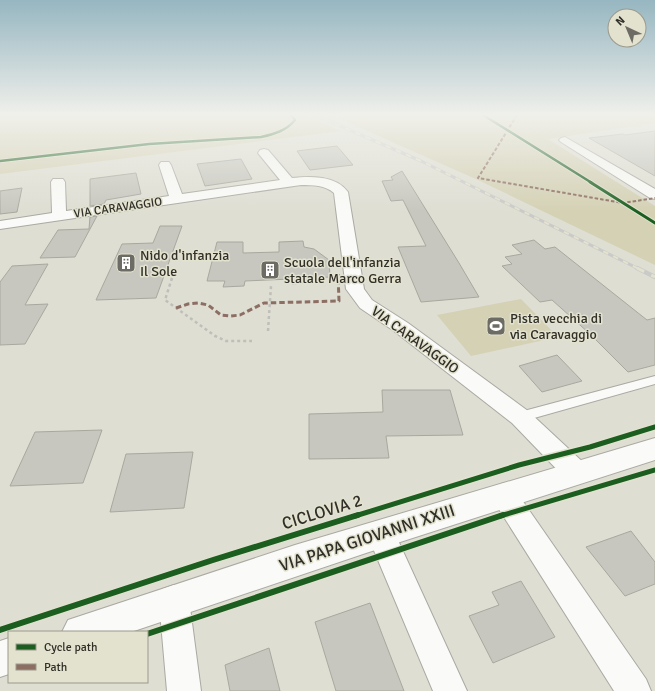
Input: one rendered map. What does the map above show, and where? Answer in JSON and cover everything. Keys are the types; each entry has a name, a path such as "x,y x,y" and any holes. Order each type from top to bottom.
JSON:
{"main road":[{"name":"VIA PAPA GIOVANNI XXIII","path":"83,631 174,600 381,534 655,449"}],"street":[{"path":"577,147 655,195"},
{"path":"264,153 288,182"},
{"name":"VIA CARAVAGGIO","path":"165,165 177,199"},
{"name":"VIA CARAVAGGIO","path":"0,225 288,182 317,181 332,185 338,188 341,192 355,289 366,304 401,327 520,417 577,473"},
{"name":"VIA CARAVAGGIO","path":"58,182 59,216"},
{"path":"504,495 634,691"},
{"path":"381,534 450,691"},
{"path":"174,600 184,691"}],"lane":[{"path":"520,417 655,380"}],"path":[{"path":"172,278 165,300 215,336 226,341 252,341"},
{"path":"268,331 271,286"}],"shaded area":[{"path":"0,147 212,147 0,174"},
{"path":"404,147 561,147 655,206 655,265 478,180"},
{"name":"Pista vecchia di via Caravaggio","path":"521,299 558,337 471,356 437,315"}],"building":[{"path":"338,147 353,165 310,170 297,151"},
{"path":"605,147 655,147 655,176"},
{"path":"241,159 252,179 205,186 197,164"},
{"path":"402,171 479,297 421,302 398,247 426,246 403,200 391,201 382,181 393,180 391,177"},
{"path":"136,173 141,194 106,200 104,204 90,206 90,179"},
{"path":"22,188 17,212 0,214 0,191"},
{"path":"97,216 75,257 40,258 58,230 89,229 90,217"},
{"name":"Nido d'infanzia Il Sole","path":"160,226 182,226 156,298 96,300 122,244 153,243"},
{"path":"534,240 545,249 555,247 647,320 655,318 655,365 628,372 590,334 552,300 540,302 502,266 512,264 505,257 522,254 512,245"},
{"name":"Scuola dell'infanzia statale Marco Gerra","path":"303,241 304,247 314,249 329,260 330,277 312,278 313,282 292,284 291,279 245,281 244,286 223,287 225,281 207,281 217,242 243,242 243,253 279,252 279,242"},
{"path":"48,264 25,305 48,304 25,344 0,345 0,282 12,266"},
{"path":"557,355 582,381 542,392 519,366"},
{"path":"382,390 450,390 463,435 386,436 389,458 309,459 309,414 383,412"},
{"path":"102,430 83,483 10,486 35,432"},
{"path":"193,452 184,508 110,512 126,454"},
{"path":"631,531 655,562 655,584 625,596 586,547"},
{"path":"521,581 555,637 493,663 469,616 499,605 492,592"},
{"path":"370,603 404,691 336,691 315,622"},
{"path":"269,648 280,691 230,691 225,665"}],"railway":[{"path":"389,147 421,161 639,269"},
{"path":"639,269 655,277"}],"marked path":[{"path":"498,147 478,178 623,203 655,198"},
{"path":"176,308 188,304 198,303 208,305 221,315 231,316 240,315 264,303 339,301 338,274"}],"cycle path":[{"path":"0,161 121,147"},
{"path":"534,147 655,223"},
{"name":"CICLOVIA 2","path":"0,630 213,560 519,465 590,447 655,427"},
{"path":"148,634 515,511 655,470"}],"place":[{"name":"Nido d'infanzia Il Sole","path":"126,263"},
{"name":"Scuola dell'infanzia statale Marco Gerra","path":"270,270"},
{"name":"Pista vecchia di via Caravaggio","path":"496,326"}]}
